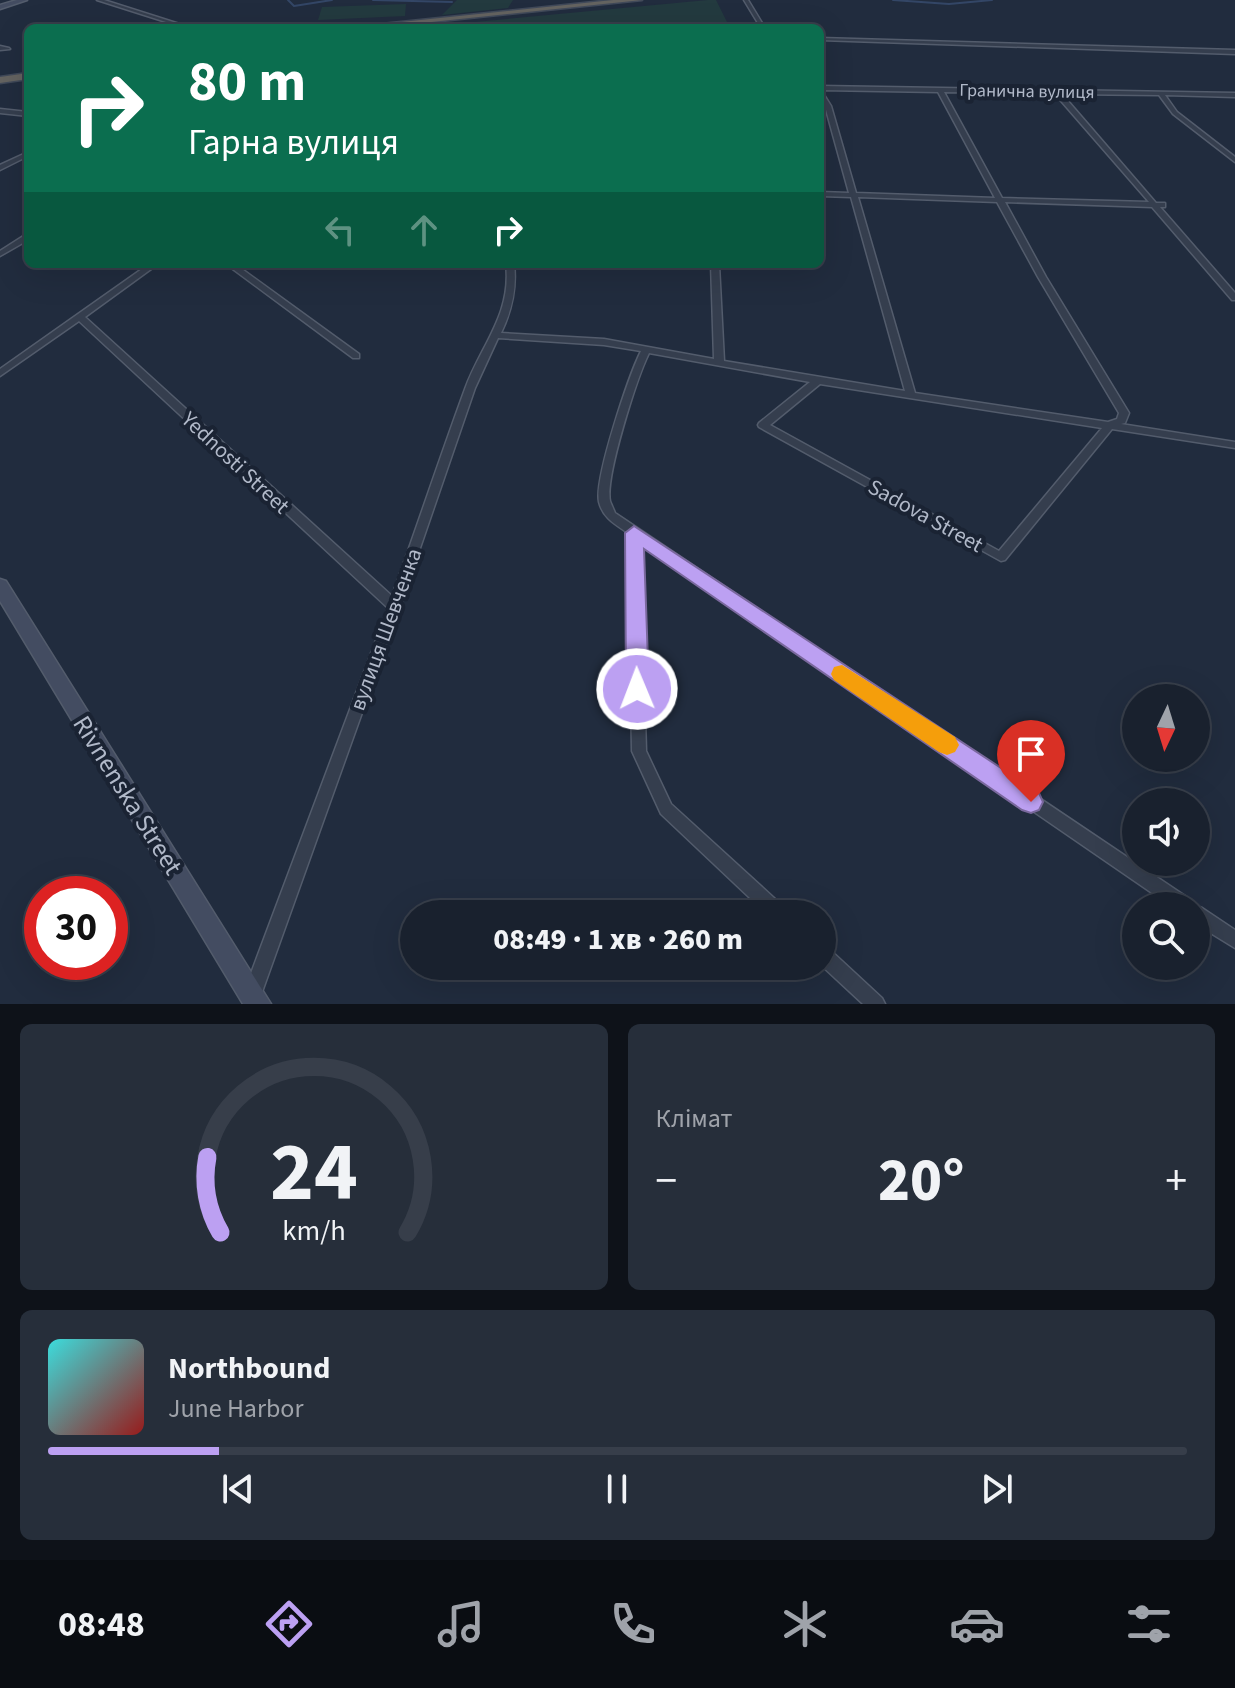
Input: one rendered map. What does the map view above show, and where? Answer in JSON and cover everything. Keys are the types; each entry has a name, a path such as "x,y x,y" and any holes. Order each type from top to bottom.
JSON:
{"highway":[{"path":"389,24 638,0"},
{"path":"0,80 24,77"}],"main road":[{"path":"0,7 24,0"},
{"name":"Rivnenska Street","path":"0,586 255,999"}],"street":[{"path":"99,0 177,24"},
{"path":"746,0 761,24"},
{"path":"824,39 1235,52"},
{"name":"Гранична вулиця","path":"824,90 1235,95"},
{"path":"940,90 1042,277 1116,396 1124,413 1121,421 1110,425"},
{"path":"1057,92 1158,205 1235,298"},
{"path":"1160,93 1175,113 1235,160"},
{"path":"824,98 910,393"},
{"path":"0,111 24,114"},
{"path":"0,168 24,156"},
{"path":"824,194 1158,205"},
{"path":"0,254 24,239"},
{"path":"0,373 149,268"},
{"path":"235,268 356,356"},
{"name":"вулиця Шевченка","path":"255,999 473,379 513,292 510,268"},
{"path":"715,268 719,362"},
{"name":"Yednosti Street","path":"81,318 393,605"},
{"path":"494,335 604,342 818,381 1235,445"},
{"path":"646,351 632,382 604,499 610,515 1164,892"},
{"name":"Sadova Street","path":"818,381 763,425 1001,557 1110,425"},
{"path":"634,533 639,751 666,809 764,900"},
{"path":"1210,923 1235,940"},
{"path":"836,967 876,1004"}],"green space":[{"path":"457,0 513,0 508,8 442,15"},
{"path":"716,0 728,24 453,24"},
{"path":"406,4 405,16 318,20 322,7"}],"waterway":[{"path":"288,0 294,6 332,0"},
{"path":"373,0 452,2"},
{"path":"893,0 949,4 992,0"}],"slow traffic":[{"path":"842,674 947,745"}],"route":[{"path":"637,689 634,533 1031,802"}]}
